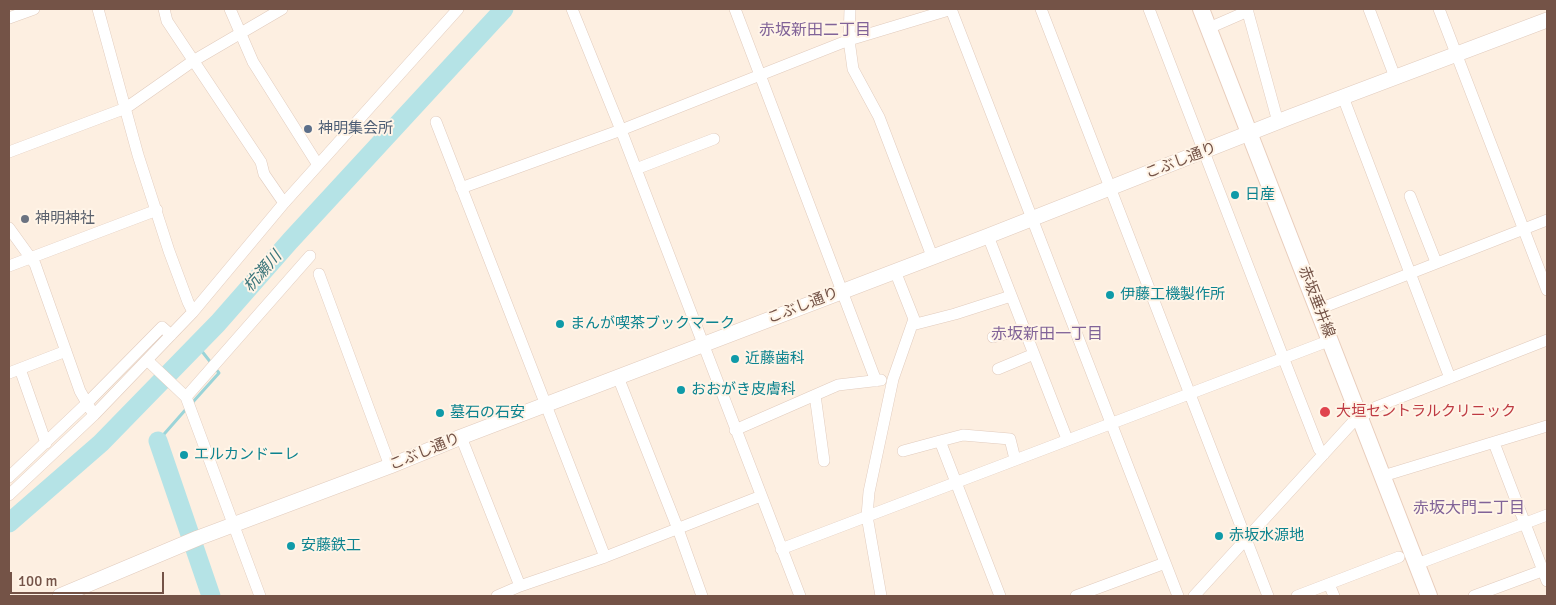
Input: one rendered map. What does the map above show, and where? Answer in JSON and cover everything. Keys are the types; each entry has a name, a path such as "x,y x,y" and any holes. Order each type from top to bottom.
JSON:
{"main road":[{"name":"赤坂垂井線","path":"1201,9 1429,596"}],"street":[{"path":"9,18 34,9"},
{"path":"98,9 138,155 193,312"},
{"path":"164,9 167,21 261,162 264,174 284,203"},
{"path":"230,9 253,62 318,165"},
{"path":"9,152 126,108 194,61 282,9"},
{"path":"9,495 150,361 284,203 458,9"},
{"path":"572,9 621,130 800,596"},
{"path":"735,9 876,381"},
{"path":"850,9 849,40 853,69 879,117 932,256"},
{"path":"461,188 621,130 849,40 952,9 1178,596"},
{"path":"1042,9 1268,596"},
{"path":"1149,9 1283,357 1320,449 1324,454"},
{"path":"1369,9 1395,78"},
{"path":"1439,9 1547,290"},
{"path":"1209,28 1248,10 1278,122"},
{"name":"こぶし通り","path":"66,595 191,541 1547,20"},
{"path":"1343,97 1450,378"},
{"path":"436,122 605,557"},
{"path":"636,169 714,139"},
{"path":"1410,196 1436,262"},
{"path":"9,266 157,210"},
{"path":"1318,309 1547,220"},
{"path":"9,228 36,264 80,391 94,415"},
{"path":"988,236 1067,439"},
{"path":"186,400 213,365 310,256"},
{"path":"881,596 867,516 869,492 893,379 914,320 895,271"},
{"path":"319,274 390,466"},
{"path":"912,325 955,314 1011,296"},
{"path":"9,477 87,403 162,327 171,335"},
{"path":"993,337 1024,329"},
{"path":"781,549 1331,340"},
{"path":"1194,596 1352,423 1360,417 1376,407 1547,340"},
{"path":"9,373 66,352"},
{"path":"998,370 1034,354"},
{"path":"150,361 186,400 260,596"},
{"path":"20,369 46,443"},
{"path":"618,377 678,529 702,596"},
{"path":"735,430 838,385 893,379"},
{"path":"815,395 824,461"},
{"path":"1383,476 1547,426"},
{"path":"903,451 963,435 1010,439 1015,459"},
{"path":"461,437 520,586"},
{"path":"940,441 1000,596"},
{"path":"1474,596 1546,573 1494,442"},
{"path":"497,596 520,586 605,557 761,496"},
{"path":"1417,564 1547,515"},
{"path":"1298,596 1398,557"},
{"path":"1076,596 1165,563"},
{"path":"1329,584 1334,596"}],"waterway":[{"name":"杭瀬川","path":"9,523 101,443 218,323 290,241 504,9"},
{"path":"192,403 219,373 197,345"},
{"path":"158,441 187,408"},
{"path":"158,441 211,596"}],"place":[{"name":"神明集会所","path":"308,129"},
{"name":"日産","path":"1235,195"},
{"name":"神明神社","path":"25,219"},
{"name":"伊藤工機製作所","path":"1110,295"},
{"name":"まんが喫茶ブックマーク","path":"560,324"},
{"name":"近藤歯科","path":"735,359"},
{"name":"おおがき皮膚科","path":"681,390"},
{"name":"大垣セントラルクリニック","path":"1325,412"},
{"name":"墓石の石安","path":"440,413"},
{"name":"エルカンドーレ","path":"184,455"},
{"name":"赤坂水源地","path":"1219,536"},
{"name":"安藤鉄工","path":"291,546"}],"district":[{"name":"赤坂新田二丁目","path":"815,31"},
{"name":"赤坂新田一丁目","path":"1047,335"},
{"name":"赤坂大門二丁目","path":"1469,509"}]}
